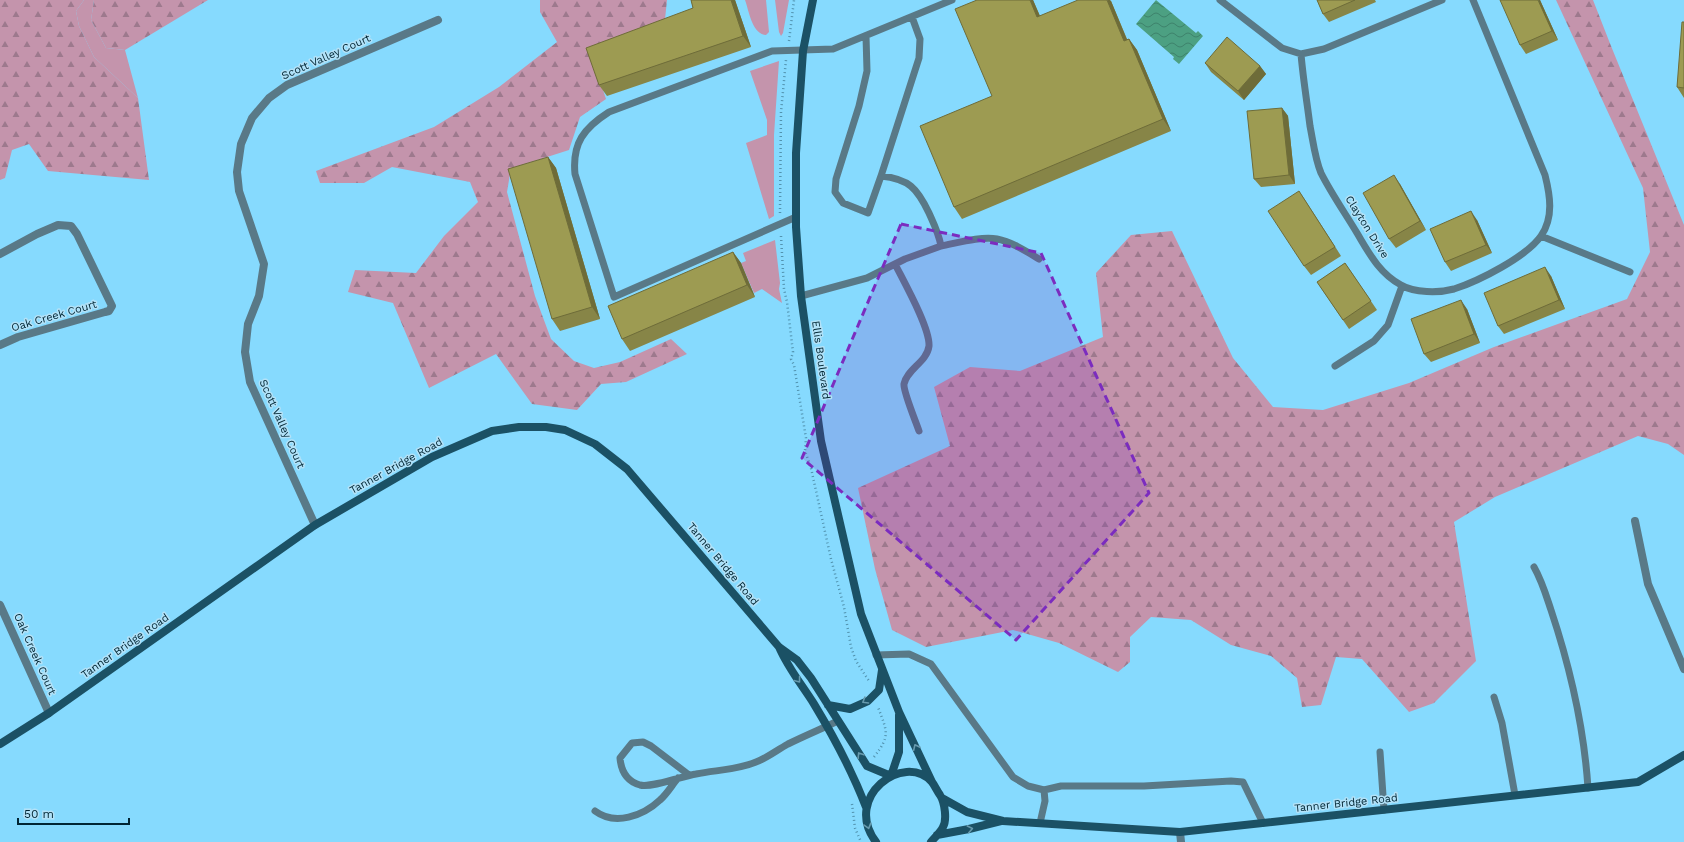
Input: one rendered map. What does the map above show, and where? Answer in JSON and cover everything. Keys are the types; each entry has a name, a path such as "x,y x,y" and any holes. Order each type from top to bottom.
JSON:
{"street":[{"name":"Ellis Boulevard","path":"813,0 802,51 796,153 796,217 801,296 821,440 861,614 876,655 900,712 932,782 942,798"},
{"name":"Scott Valley Court","path":"315,525 250,382 245,352 248,324 259,296 264,264 239,191 237,172 241,144 252,118 269,98 287,85 438,20"},
{"name":"Oak Creek Court","path":"0,254 37,234 58,225 71,226 77,234 112,306 109,311 18,337 0,344"},
{"name":"Tanner Bridge Road","path":"0,744 49,713 315,525 432,457 492,431 519,427 565,430 595,444 627,469 779,647 796,660 811,678 867,766 891,776"},
{"path":"1635,520 1648,584 1684,669"},
{"name":"Oak Creek Court","path":"0,605 49,713"},
{"name":"Tanner Bridge Road","path":"779,647 786,664 802,686 827,726 854,777 866,807 866,819 869,832 876,842"},
{"path":"828,705 850,709 868,701 879,690 882,670"},
{"name":"Ellis Boulevard","path":"891,776 898,752 900,712"},
{"name":"Tanner Bridge Road","path":"942,798 967,812 1003,821 1180,832 1638,782 1684,755"},
{"path":"866,807 882,782 891,776 906,772 920,774 932,782"},
{"path":"932,842 944,826 945,813 942,798"},
{"name":"Tanner Bridge Road","path":"937,835 1003,821"},
{"path":"1180,832 1181,842"}],"lane":[{"path":"796,217 614,297 575,174 574,160 577,146 583,134 594,121 609,112 772,51 833,49 952,0"},
{"path":"1220,0 1282,48 1301,54 1324,49 1442,0"},
{"name":"Clayton Drive","path":"1301,54 1303,78 1313,142 1321,172 1373,260 1387,276 1402,286 1417,290 1440,291 1454,289 1489,274 1516,259 1541,236 1548,219 1550,198 1545,175 1473,0"},
{"path":"866,36 867,71 859,106 836,179 835,192 843,203 868,213 919,58 920,40 912,17"},
{"path":"881,176 895,177 910,184 921,196 939,233 941,246"},
{"path":"1541,236 1630,272"},
{"path":"801,296 867,278 895,264 941,246 973,240 996,239 1014,244 1039,259"},
{"path":"895,264 924,324 928,346 925,355 907,376 904,386 919,431"},
{"path":"1335,366 1374,340 1388,325 1402,286"},
{"path":"1534,567 1541,579 1559,634 1571,682 1586,756 1588,788"},
{"path":"876,655 908,654 931,664 1013,777 1028,786 1044,790 1061,786 1144,786 1231,781 1243,782 1263,823"},
{"path":"1494,697 1502,723 1515,796"},
{"path":"689,775 652,746 643,742 632,743 620,758 621,768 625,775 631,781 640,785 689,775 727,770 757,762 787,745 838,721"},
{"path":"1380,752 1384,810"},
{"path":"595,811 602,816 612,819 621,819 637,815 660,800 678,778"},
{"path":"1040,823 1045,801 1044,790"}],"path":[{"path":"851,799 854,828 861,842"}],"highlighted area":[{"path":"901,224 1041,253 1149,493 1016,640 802,458"}],"green space":[{"path":"0,0 84,0 76,11 79,26 94,57 138,98 149,180 48,171 29,144 12,150 5,178 0,180"},
{"path":"84,0 94,0 91,20 106,48 125,50 138,98 94,57 79,26 76,11"},
{"path":"94,0 208,0 125,50 106,48 91,20"},
{"path":"540,0 667,0 664,29 592,57 606,99 580,117 569,150 519,166 510,174 507,192 535,296 551,339 574,361 594,368 620,362 671,339 687,354 626,382 601,384 577,410 532,404 496,354 429,388 393,303 348,292 355,270 416,273 444,236 478,202 470,182 392,167 364,183 320,183 316,171 434,127 499,87 557,42 540,12"},
{"path":"745,0 766,0 769,32 766,35 757,31 754,26"},
{"path":"775,0 789,0 783,33 781,36 779,32"},
{"path":"1556,0 1593,0 1684,225 1684,455 1668,444 1638,436 1495,497 1454,522 1476,661 1434,703 1409,712 1362,659 1336,657 1321,705 1302,707 1297,678 1271,656 1231,645 1191,620 1151,617 1130,637 1130,662 1118,672 1059,643 1013,630 926,647 892,630 875,569 858,488 950,446 934,387 970,367 1020,371 1103,337 1096,273 1131,235 1172,231 1233,358 1273,407 1323,410 1409,383 1494,347 1627,299 1650,252 1643,188"},
{"path":"779,61 774,135 774,216 769,219 746,143 767,135 767,120 750,71"},
{"path":"775,240 780,283 779,289 782,303 762,289 754,293 741,263 746,261 743,253"}],"water":[{"path":"1156,0 1196,33 1198,31 1203,36 1179,64 1173,59 1174,57 1136,24"}],"building":[{"path":"691,0 731,0 743,36 599,85 586,48 693,8"},
{"path":"977,0 1030,0 1037,17 1078,0 1107,0 1124,41 1129,39 1163,119 954,207 920,126 992,96 955,9"},
{"path":"1317,0 1355,0 1323,14"},
{"path":"1500,0 1538,0 1552,31 1520,45"},
{"path":"1682,22 1684,22 1684,88 1677,87"},
{"path":"1227,37 1260,66 1238,91 1205,63"},
{"path":"1282,108 1289,175 1254,179 1247,111"},
{"path":"548,157 592,307 552,319 508,169"},
{"path":"1394,175 1420,221 1389,239 1363,193"},
{"path":"1299,191 1335,247 1304,266 1268,211"},
{"path":"1471,211 1486,245 1445,262 1430,229"},
{"path":"733,252 747,285 622,339 608,306"},
{"path":"1345,263 1371,301 1343,320 1317,282"},
{"path":"1545,267 1559,300 1498,326 1484,293"},
{"path":"1461,300 1474,334 1424,354 1411,319"}]}
